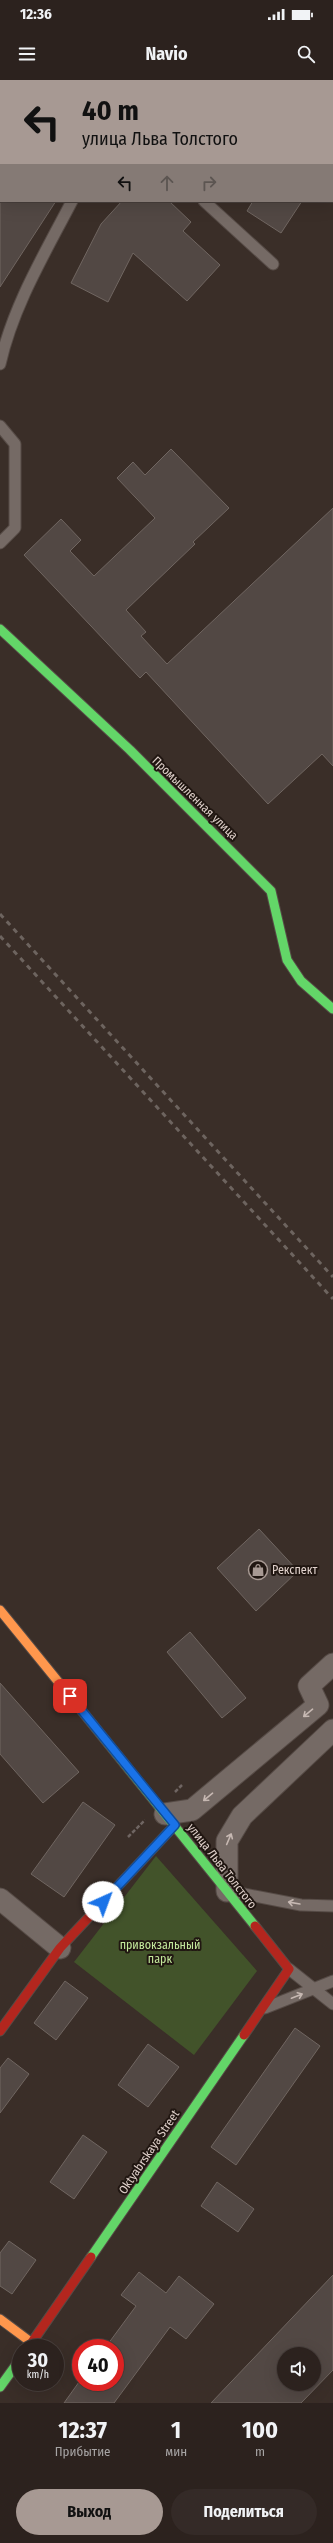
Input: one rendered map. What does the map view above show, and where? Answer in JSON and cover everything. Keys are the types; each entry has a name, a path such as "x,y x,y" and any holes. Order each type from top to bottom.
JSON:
{"main road":[{"name":"Промышленная улица","path":"0,629 130,750 271,891 287,960 302,981 333,1009"},
{"name":"улица Льва Толстого","path":"0,1610 289,1969"},
{"path":"0,2031 60,1948 170,1820"},
{"name":"Oktyabrskaya Street","path":"35,2339 289,1969"},
{"path":"0,2319 22,2339"},
{"path":"0,2387 12,2370"}],"street":[{"path":"170,1820 192,1810 318,1705 309,1686 333,1664"},
{"path":"227,1891 227,1841 242,1816 333,1730"},
{"path":"0,1899 60,1948"}],"lane":[{"path":"0,364 6,337 40,261 71,202"},
{"path":"205,202 273,264"},
{"path":"0,426 15,444 15,528 0,543"},
{"path":"227,1891 302,1905 333,1906"},
{"path":"289,1969 333,2004"},
{"path":"261,2009 333,1981"}],"green space":[{"name":"привокзальный парк","path":"156,1856 257,1971 194,2055 74,1962"}],"building":[{"path":"0,202 55,202 0,287"},
{"path":"121,202 170,202 191,222 183,231 220,265 187,301 133,253 108,302 71,283 101,224"},
{"path":"252,202 301,202 281,233 247,211"},
{"path":"171,449 229,508 193,542 195,544 126,610 146,632 141,636 167,664 333,508 333,766 322,754 268,804 146,672 140,678 24,555 61,519 81,540 70,551 94,576 155,518 117,478 133,462 145,475"},
{"name":"Рекспект","path":"259,1529 298,1571 256,1611 217,1568"},
{"path":"190,1632 246,1698 222,1718 167,1652"},
{"path":"0,1683 79,1772 43,1803 0,1754"},
{"path":"83,1802 115,1825 64,1897 31,1874"},
{"path":"65,1981 88,1998 56,2040 34,2023"},
{"path":"295,2028 320,2046 236,2165 211,2147"},
{"path":"148,2044 179,2067 148,2107 118,2085"},
{"path":"8,2058 29,2074 0,2113 0,2068"},
{"path":"83,2135 107,2152 74,2199 50,2182"},
{"path":"217,2182 254,2209 238,2232 201,2206"},
{"path":"9,2241 36,2260 12,2294 0,2286 0,2253"},
{"path":"139,2272 166,2293 179,2276 214,2304 186,2339 170,2327 124,2389 124,2339 112,2339 136,2306 121,2295"},
{"path":"333,2275 333,2370 321,2382 321,2347 277,2347 277,2391 313,2391 301,2403 211,2403"},
{"path":"73,2391 123,2391 114,2403 64,2403"}],"railway":[{"path":"0,914 333,1277"},
{"path":"0,936 333,1299"}],"traffic: fast":[{"path":"0,629 130,750 271,891 287,960 301,981 333,1009"},
{"path":"82,1711 255,1926"},
{"path":"132,1871 175,1825"},
{"path":"91,2257 244,2035"},
{"path":"0,2387 12,2370"}],"traffic: slow":[{"path":"0,1610 82,1711"},
{"path":"0,2319 27,2339"}],"traffic: jam":[{"path":"0,2031 60,1948 132,1871"},
{"path":"244,2035 289,1969 255,1926"},
{"path":"34,2339 91,2257"}],"place":[{"name":"Рекспект","path":"258,1570"}],"route":[{"path":"70,1696 175,1825 103,1902"}]}
